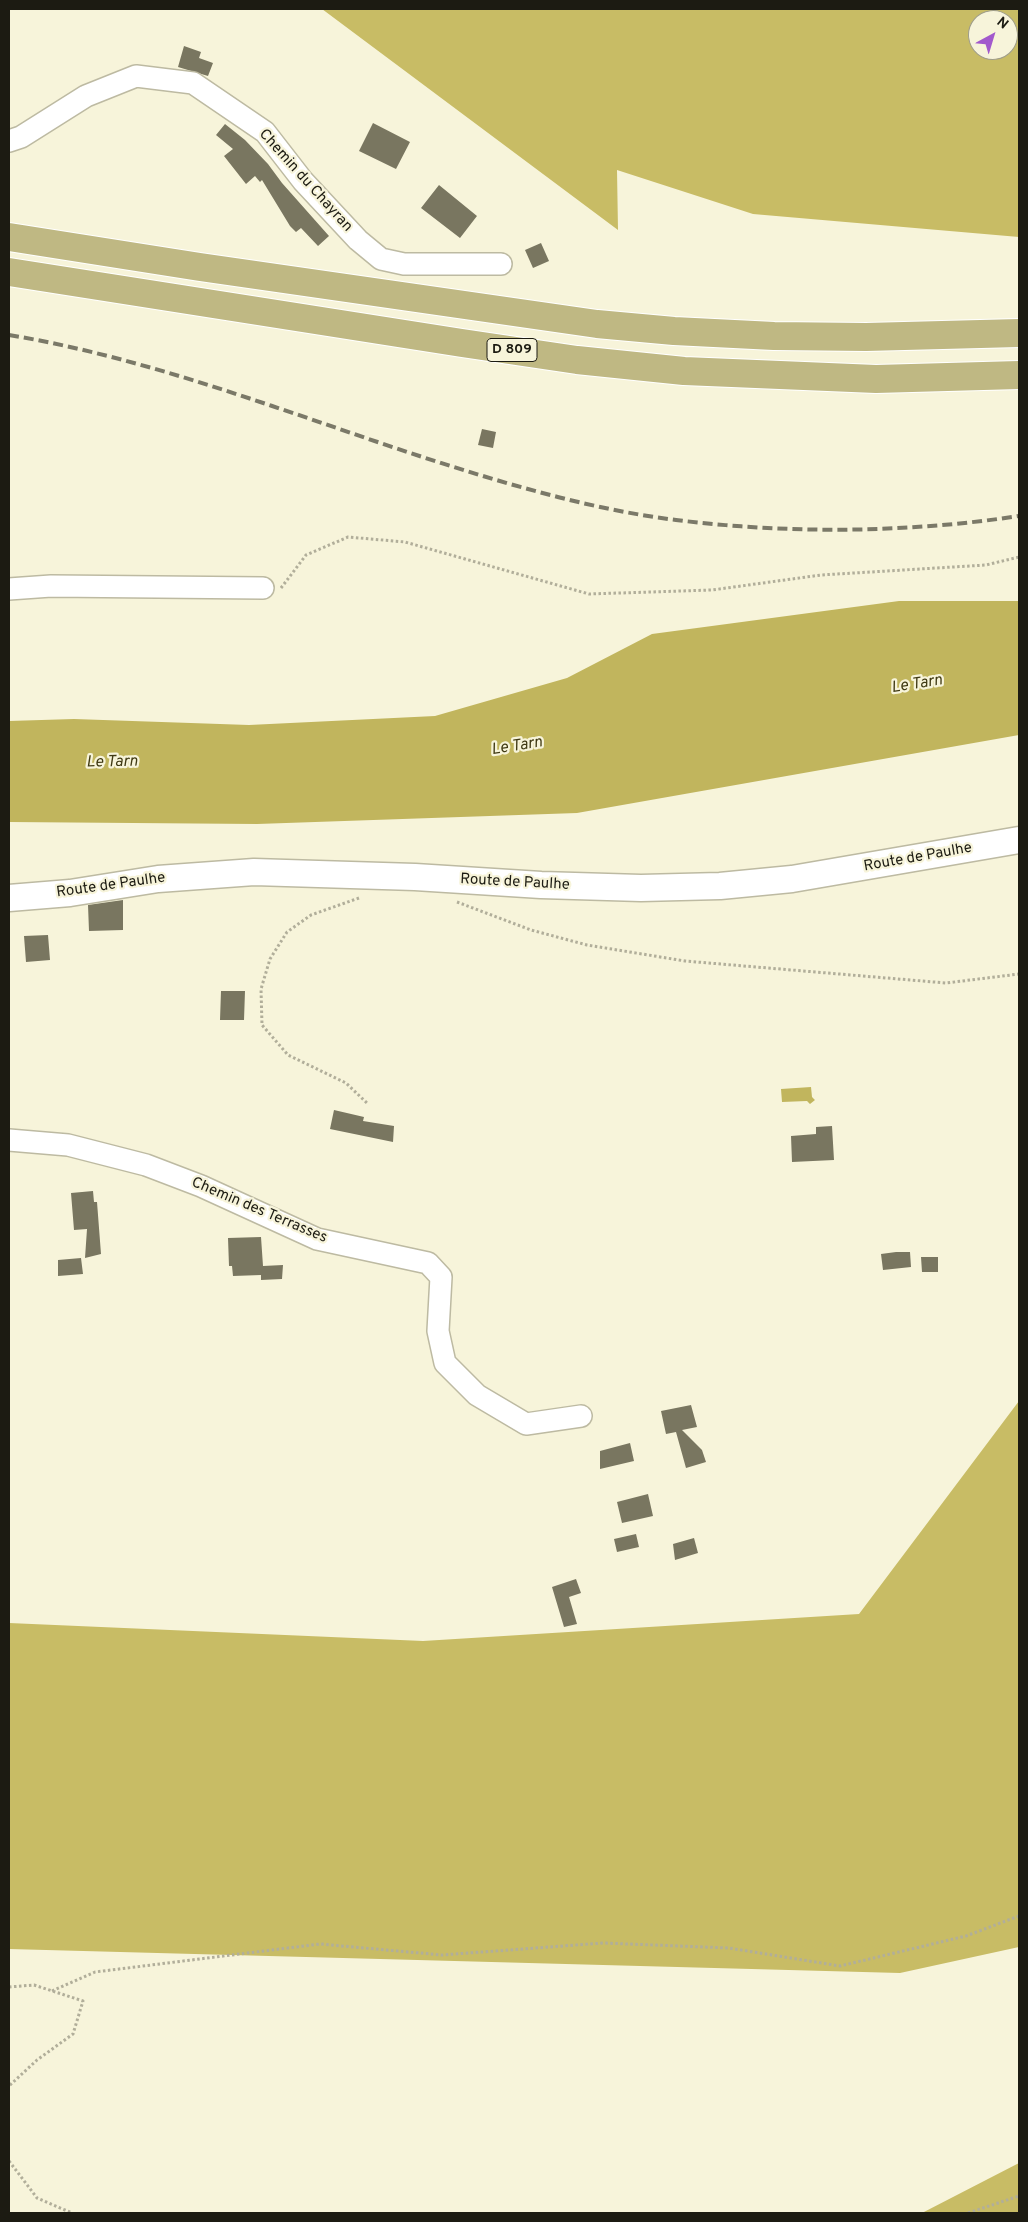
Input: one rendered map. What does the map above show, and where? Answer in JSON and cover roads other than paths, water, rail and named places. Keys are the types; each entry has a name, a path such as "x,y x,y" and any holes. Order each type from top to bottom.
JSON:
{"main road":[{"path":"9,236 200,267 597,324 774,336 857,337 1019,333"},
{"name":"D 809","path":"9,272 577,360 684,371 876,379 1019,376"}],"street":[{"name":"Chemin du Chayran","path":"9,141 21,137 86,96 136,76 193,83 265,132 303,181 358,240 381,259 404,264 501,264"},
{"path":"9,589 51,586 263,588"},
{"name":"Route de Paulhe","path":"9,898 70,893 158,879 254,872 414,877 561,886 640,888 720,886 792,879 1019,840"},
{"name":"Chemin des Terrasses","path":"9,1140 68,1145 146,1165 201,1186 317,1239 428,1263 441,1277 438,1331 445,1363 477,1395 526,1424 581,1416"}],"water":[{"name":"Le Tarn","path":"899,601 1019,601 1019,735 577,813 257,824 9,822 9,721 74,719 249,725 435,716 567,678 652,634"},
{"path":"811,1087 812,1097 815,1100 810,1104 807,1101 782,1102 781,1089"}],"railway":[{"path":"9,335 70,347 130,362 248,398 424,458 483,476 603,508 652,517 762,528 848,530 934,526 1019,516"}]}
